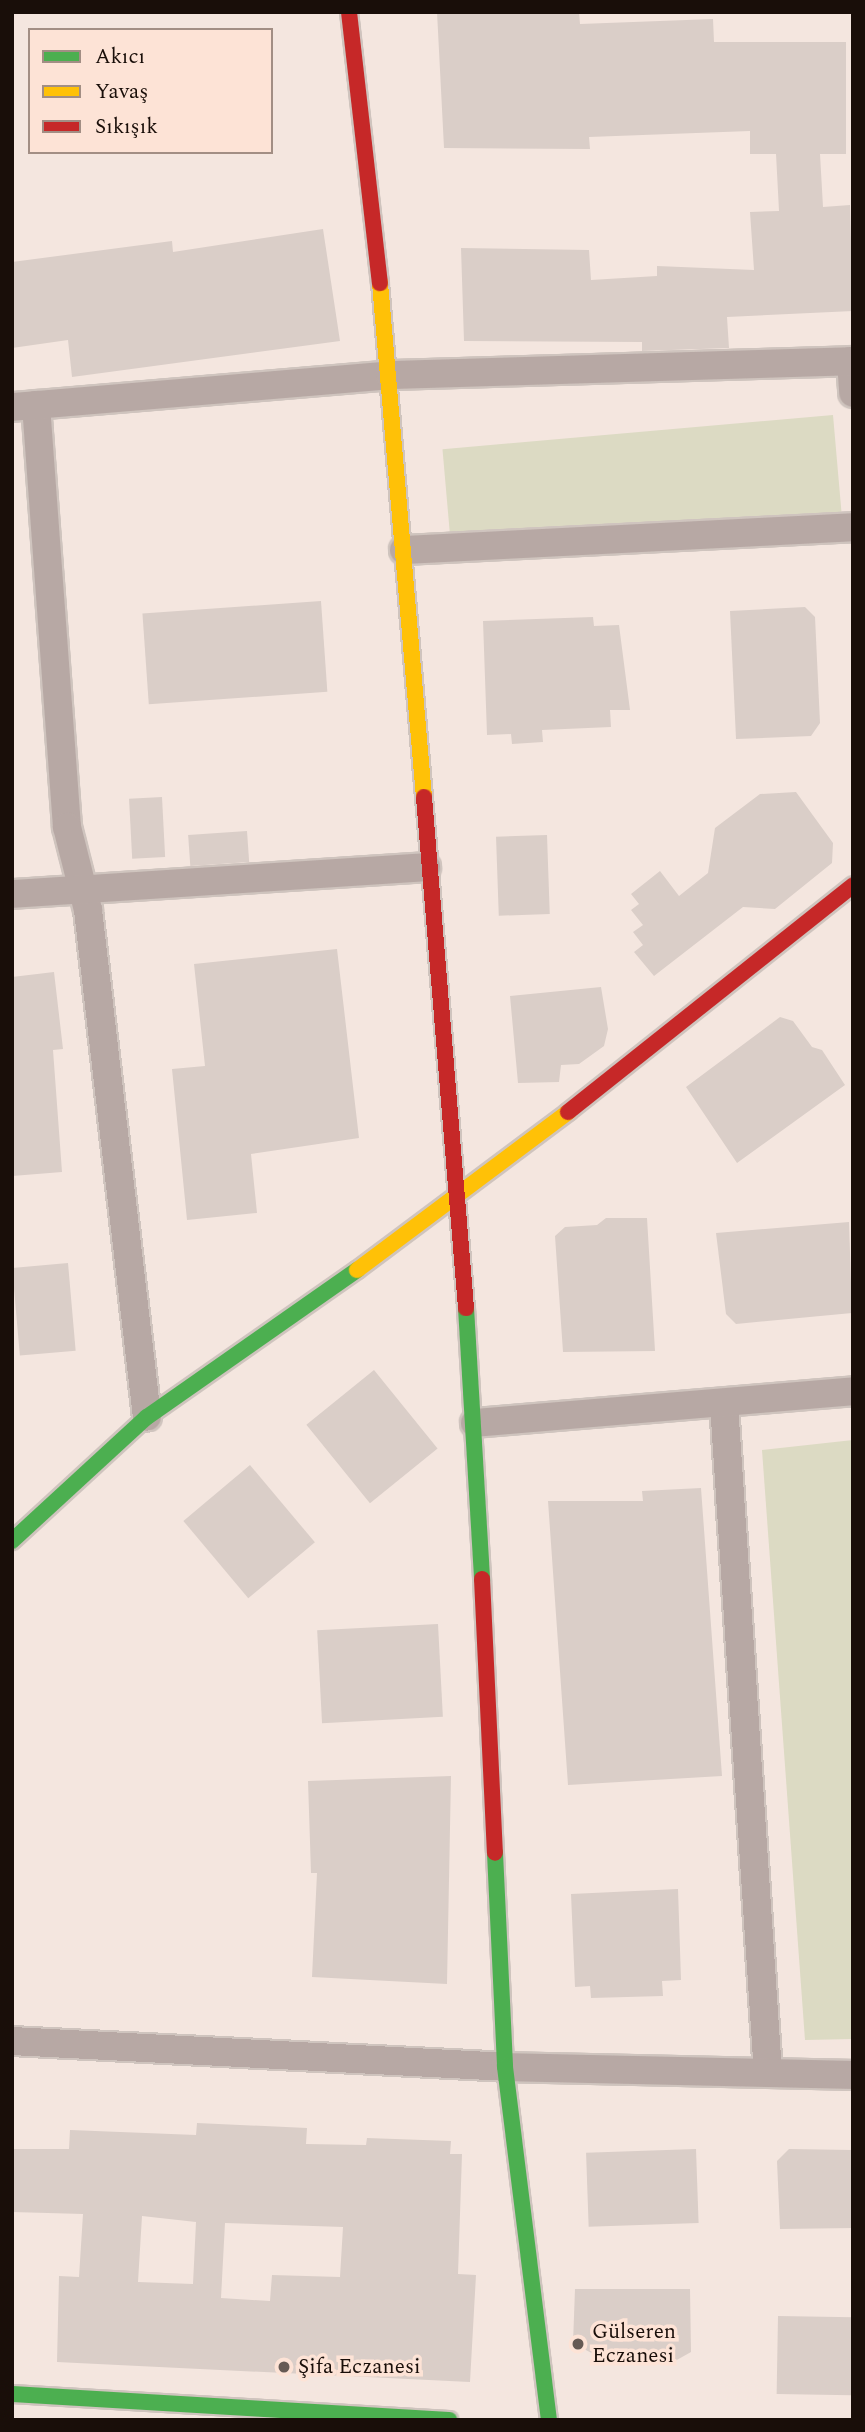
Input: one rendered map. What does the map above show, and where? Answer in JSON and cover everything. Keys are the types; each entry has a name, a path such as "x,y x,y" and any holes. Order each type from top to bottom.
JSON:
{"street":[{"path":"349,12 390,375 426,867 475,1423 505,2067 549,2420"},
{"path":"147,1417 83,889 67,827 24,406 390,375 852,361 853,393"},
{"path":"404,550 853,527"},
{"path":"12,894 426,867"},
{"path":"12,1541 147,1417 454,1202 853,885"},
{"path":"475,1423 853,1391"},
{"path":"723,1404 768,2073"},
{"path":"12,2041 505,2067 853,2075"},
{"path":"12,2394 449,2420"}],"shaded area":[{"path":"833,415 841,512 451,546 442,449"},
{"path":"853,1440 853,2039 805,2040 762,1450"}],"building":[{"path":"437,12 579,12 580,24 713,19 714,42 846,42 846,154 820,154 823,207 850,205 853,311 727,317 729,348 642,351 642,342 464,341 461,248 589,250 591,280 657,276 657,266 754,270 750,212 779,211 776,154 750,154 750,131 589,137 590,149 444,148"},
{"path":"323,229 340,341 72,377 68,340 12,348 12,262 172,241 173,252"},
{"path":"321,601 327,692 149,704 142,613"},
{"path":"805,607 815,617 820,723 811,736 736,739 730,611"},
{"path":"593,617 594,626 619,625 630,710 610,710 611,727 542,730 543,742 512,744 511,734 487,735 483,621"},
{"path":"796,792 833,843 832,863 775,909 743,907 654,976 634,952 643,945 633,932 643,925 631,910 639,904 631,894 660,871 679,896 708,873 715,828 760,794"},
{"path":"162,797 165,857 132,859 129,799"},
{"path":"247,831 249,862 190,866 188,835"},
{"path":"547,835 550,914 499,916 496,837"},
{"path":"337,949 359,1138 251,1154 257,1213 187,1220 172,1069 205,1066 194,964"},
{"path":"54,972 63,1049 53,1050 62,1172 12,1176 12,977"},
{"path":"601,987 608,1029 604,1046 579,1064 561,1065 559,1082 518,1083 510,996"},
{"path":"780,1017 793,1021 812,1047 822,1050 845,1085 737,1163 686,1087"},
{"path":"606,1218 647,1218 655,1351 563,1352 555,1236 565,1227 597,1225"},
{"path":"849,1222 852,1313 736,1324 726,1314 716,1233"},
{"path":"68,1263 76,1351 20,1356 12,1268"},
{"path":"374,1370 438,1448 370,1503 306,1425"},
{"path":"250,1465 315,1542 248,1598 183,1521"},
{"path":"701,1488 722,1776 568,1785 548,1501 643,1501 642,1491"},
{"path":"438,1624 443,1717 322,1723 317,1630"},
{"path":"451,1776 447,1984 312,1977 317,1873 311,1873 308,1781"},
{"path":"678,1889 681,1980 662,1981 663,1996 591,1998 590,1986 575,1987 571,1894"},
{"path":"197,2123 307,2128 306,2144 366,2145 367,2138 451,2141 450,2154 462,2154 458,2274 476,2275 470,2382 57,2362 59,2276 79,2277 83,2214 12,2212 12,2149 69,2149 70,2130 196,2135","holes":["142,2216 196,2222 193,2284 138,2282","225,2223 343,2227 340,2277 272,2275 270,2301 221,2298"]},
{"path":"696,2149 699,2223 589,2227 586,2153"},
{"path":"789,2149 853,2150 853,2228 780,2229 777,2161"},
{"path":"575,2289 690,2289 691,2352 675,2361 597,2356 573,2343"},
{"path":"778,2316 853,2317 852,2395 777,2394"}],"traffic: fast":[{"path":"12,1541 147,1417 357,1270"},
{"path":"466,1308 482,1579"},
{"path":"495,1853 505,2067 549,2420"},
{"path":"12,2394 449,2420"}],"traffic: slow":[{"path":"380,283 424,797"},
{"path":"357,1270 568,1112"}],"traffic: jam":[{"path":"349,12 380,283"},
{"path":"424,797 466,1308"},
{"path":"568,1112 853,885"},
{"path":"482,1579 495,1853"}],"place":[{"name":"Gülseren Eczanesi","path":"578,2344"},
{"name":"Şifa Eczanesi","path":"284,2367"}]}
